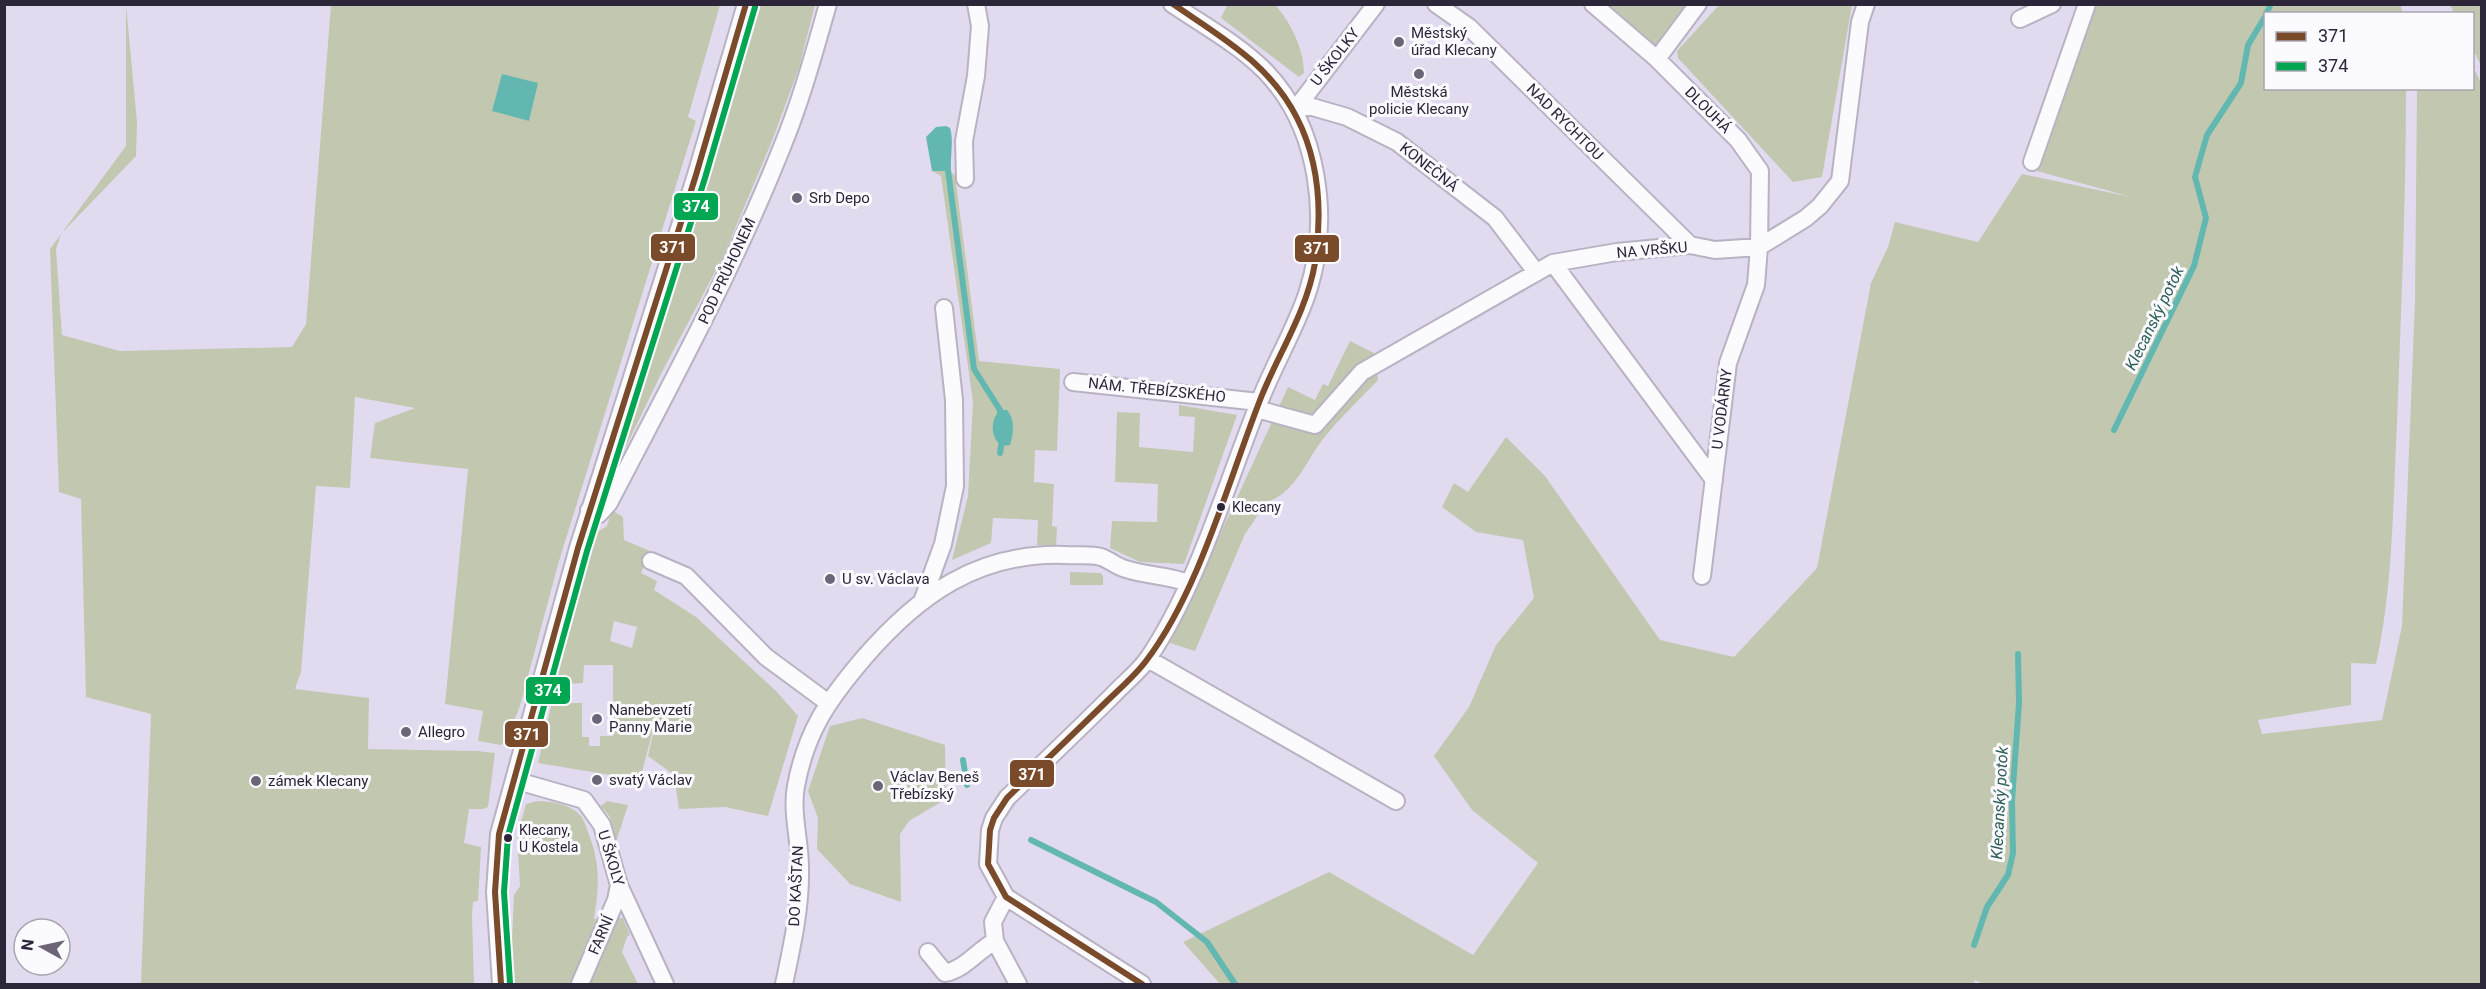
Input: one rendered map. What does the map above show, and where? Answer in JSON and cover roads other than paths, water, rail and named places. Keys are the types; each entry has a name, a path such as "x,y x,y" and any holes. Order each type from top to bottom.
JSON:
{"street":[{"path":"501,984 495,879 499,834 535,697 589,510 696,175 746,4"},
{"name":"POD PRŮHONEM","path":"589,510 599,514 609,503 734,260 783,146 810,70 828,4"},
{"path":"965,179 964,141 976,76 980,26 976,4"},
{"path":"1142,984 1006,897 988,864 990,830 994,818 1007,798 1148,659 1188,583 1236,468 1258,406 1306,296 1316,265 1320,210 1310,149 1294,111 1265,71 1228,41 1172,4"},
{"name":"U ŠKOLKY","path":"1294,111 1376,4"},
{"name":"NAD RYCHTOU","path":"1436,4 1469,27 1690,245"},
{"name":"DLOUHÁ","path":"1593,4 1657,59 1738,140 1760,171 1759,247"},
{"path":"1657,59 1698,4"},
{"name":"NA VRŠKU","path":"1315,425 1362,372 1553,263 1617,252 1690,245 1715,250 1759,247 1806,218 1820,206 1840,181 1860,22 1866,4"},
{"path":"2020,19 2052,4"},
{"path":"2032,162 2087,4"},
{"name":"KONEČNÁ","path":"1294,111 1309,106 1347,117 1397,142 1495,218 1536,272"},
{"name":"U VODÁRNY","path":"1702,576 1728,363 1756,285 1759,247"},
{"path":"1553,263 1714,480"},
{"path":"923,599 943,544 955,486 954,400 944,308"},
{"name":"NÁM. TŘEBÍZSKÉHO","path":"1073,382 1240,399 1315,425"},
{"name":"DO KAŠTAN","path":"784,984 798,914 800,869 794,803 796,786 816,722 827,702 887,631 923,599 949,582 995,563 1046,555 1100,557 1126,569 1174,577 1188,583"},
{"path":"651,561 686,576 766,657 827,702"},
{"path":"1148,659 1396,801"},
{"name":"U ŠKOLY","path":"514,780 584,800 602,825 619,885 665,984"},
{"name":"FARNÍ","path":"580,984 616,900 619,885"},
{"path":"1006,897 993,922 994,941 1018,984"},
{"path":"928,952 945,973 957,971 994,941"}],"waterway":[{"name":"Klecanský potok","path":"2267,12 2271,4"},
{"name":"Klecanský potok","path":"2114,430 2194,266 2206,218 2195,177 2207,135 2241,83 2248,45 2264,18"},
{"path":"948,170 974,369 1000,410 1000,418"},
{"path":"1000,453 1002,440"},
{"name":"Klecanský potok","path":"1974,945 1987,907 2008,875 2013,853 2012,801 2019,703 2018,654"},
{"path":"963,760 967,785"},
{"path":"1031,840 1156,902 1207,942 1235,984"}],"place":[{"name":"Městský úřad Klecany","path":"1399,42"},
{"name":"Městská policie Klecany","path":"1419,74"},
{"name":"Srb Depo","path":"797,198"},
{"name":"Klecany","path":"1221,507"},
{"name":"U sv. Václava","path":"830,579"},
{"name":"Nanebevzetí Panny Marie","path":"597,719"},
{"name":"Allegro","path":"406,732"},
{"name":"svatý Václav","path":"597,780"},
{"name":"zámek Klecany","path":"256,781"},
{"name":"Václav Beneš Třebízský","path":"878,786"},
{"name":"Klecany, U Kostela","path":"508,838"}]}
